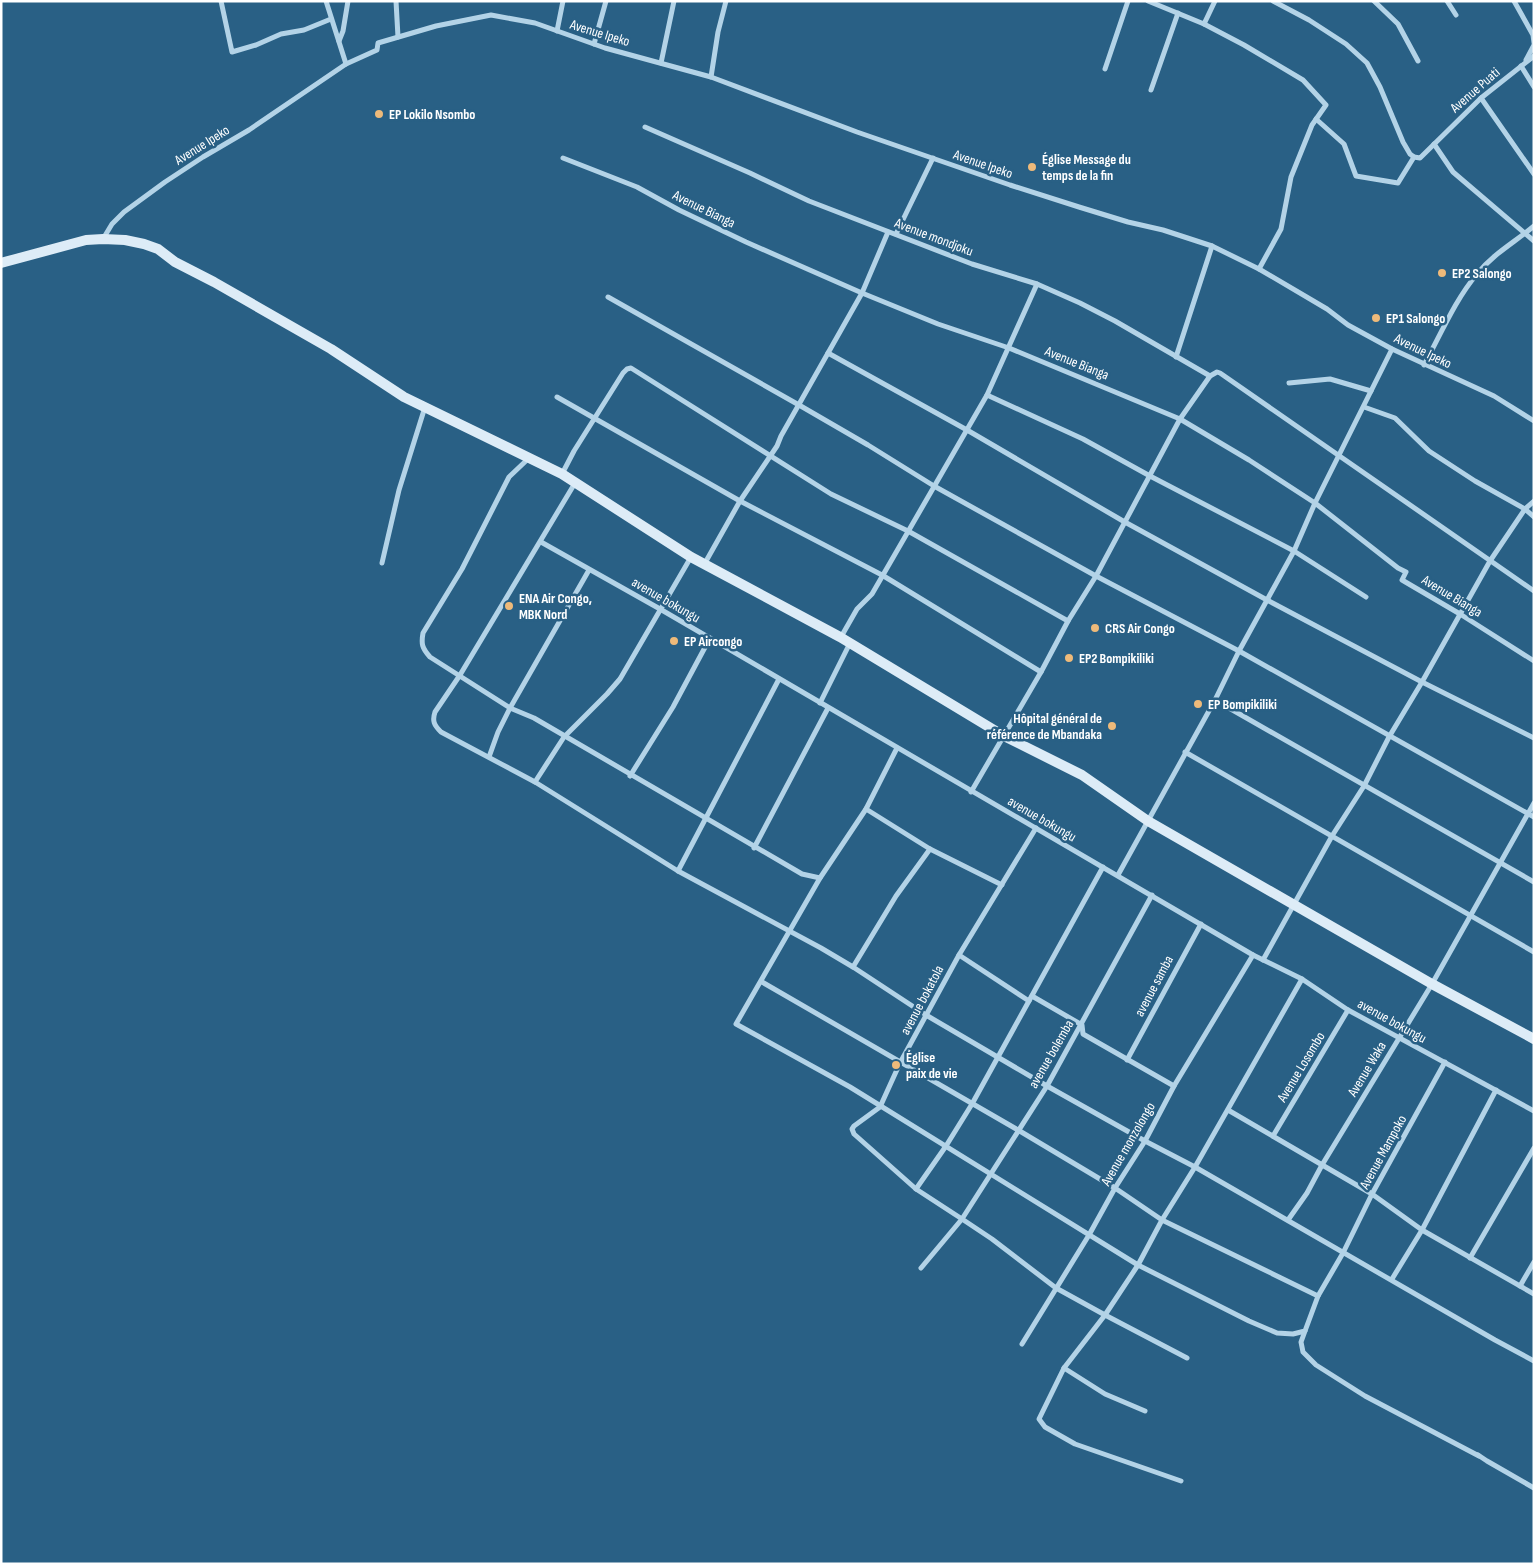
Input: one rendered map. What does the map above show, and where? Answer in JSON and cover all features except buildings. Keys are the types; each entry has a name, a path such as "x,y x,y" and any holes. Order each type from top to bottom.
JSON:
{"street":[{"path":"221,1 232,52 256,45 281,34 304,30 331,19"},
{"path":"326,1 346,64"},
{"path":"339,41 343,31 348,1"},
{"path":"396,1 398,37"},
{"path":"557,31 563,1"},
{"path":"594,44 606,1"},
{"path":"661,63 674,1"},
{"path":"711,77 718,32 726,1"},
{"path":"1105,69 1128,1"},
{"path":"1148,1 1204,24 1244,45 1303,80 1326,105 1312,125 1291,177 1281,230 1259,269"},
{"path":"1204,24 1214,1"},
{"path":"1273,1 1309,20 1346,44 1367,63 1380,87 1403,142 1414,158 1398,183 1356,176 1344,144 1316,119"},
{"path":"1374,1 1398,24 1418,61"},
{"path":"1447,1 1456,15"},
{"path":"1514,1 1533,35 1534,44 1523,64 1534,87"},
{"name":"Avenue Ipeko","path":"103,239 112,224 124,212 153,191 346,64 377,50 378,43 436,26 491,14 535,23 594,44 711,77 933,158 1078,208 1163,230 1212,246 1259,269 1327,309 1348,326 1424,365 1494,396 1534,421"},
{"path":"1151,90 1178,14"},
{"name":"Avenue Puati","path":"1414,158 1420,158 1481,98 1534,56"},
{"path":"1481,98 1534,174"},
{"name":"Avenue mondjoku","path":"645,127 809,201 972,264 1037,284 1080,303 1210,376 1217,372 1220,373 1339,456"},
{"path":"1434,144 1453,172 1534,241"},
{"name":"Avenue Bianga","path":"563,158 637,187 679,210 862,293 938,324 1009,348 1180,419 1249,460 1315,503 1398,568 1406,572 1402,580 1460,614 1534,662"},
{"path":"896,234 933,158"},
{"path":"1424,365 1464,292 1478,272 1497,253 1534,226"},
{"path":"705,563 740,501 777,446 862,293 888,232"},
{"path":"1,263 86,240 103,239 144,244 158,249 175,262 214,282 331,349 404,397 562,474 691,557 840,637 1004,736 1082,775 1148,821 1293,906 1432,984 1534,1038"},
{"path":"1176,357 1212,246"},
{"path":"840,637 858,609 872,594 967,430 987,394 1037,284"},
{"path":"608,297 868,445 934,486 1096,576 1239,650 1389,737 1534,817"},
{"path":"1118,875 1215,700 1239,650 1294,551 1315,503 1392,349"},
{"path":"828,353 1267,600 1422,682 1534,738"},
{"path":"562,474 574,450 623,372 631,368 831,494 908,531 1068,621"},
{"path":"972,792 1068,621 1096,576 1180,419 1210,376"},
{"path":"1289,382 1330,379 1372,391"},
{"path":"987,394 1083,439 1294,551 1366,597"},
{"path":"557,397 740,501 882,575 1041,672"},
{"path":"382,563 399,490 425,407"},
{"path":"1364,407 1395,418 1429,451 1475,482 1525,509 1534,517"},
{"path":"1339,456 1534,591"},
{"path":"529,458 509,477 462,569 423,633 421,643 423,649 430,657 510,708 534,718 754,848 802,874 820,878"},
{"path":"575,483 460,675 434,712 434,726 535,782 678,871 790,930 853,967 926,1015 1047,1086 1195,1167 1342,1253 1392,1279 1494,1340 1534,1360"},
{"path":"1263,960 1332,836 1364,786 1389,737 1490,561 1525,509 1534,501"},
{"name":"avenue bokungu","path":"541,542 710,638 1253,955 1302,979 1348,1010 1534,1111"},
{"path":"535,782 564,737 608,694 620,679 691,557"},
{"path":"489,757 498,732 510,708 589,570"},
{"path":"630,776 673,706 710,638"},
{"path":"820,703 850,643"},
{"path":"678,871 779,679"},
{"path":"1215,700 1534,882"},
{"path":"754,848 828,708"},
{"path":"896,748 866,809 820,878 762,982 736,1024 850,1087 1138,1265 1249,1321 1277,1332 1293,1334 1305,1331"},
{"path":"1185,752 1534,952"},
{"name":"Avenue Waka","path":"1288,1220 1307,1193 1432,984 1534,803"},
{"path":"866,809 930,849 1002,885"},
{"name":"avenue bokatola","path":"1036,828 959,955 900,1063 880,1107 854,1126 852,1132 916,1189 999,1244 1056,1288 1187,1358"},
{"path":"853,967 876,926 930,849"},
{"path":"916,1189 972,1104 1103,867"},
{"name":"avenue bolemba","path":"962,1219 1047,1086 1152,895"},
{"name":"avenue samba","path":"1127,1060 1201,924"},
{"path":"959,955 1030,999 1082,1025 1083,1034 1174,1086"},
{"name":"Avenue monzolongo","path":"1022,1344 1145,1141 1174,1086 1253,955"},
{"path":"1181,1481 1075,1444 1045,1427 1039,1419 1064,1368 1105,1315 1138,1265 1162,1220 1195,1167 1302,979"},
{"path":"762,982 1018,1130 1115,1188 1162,1220 1318,1296"},
{"name":"Avenue Losombo","path":"1273,1136 1348,1010"},
{"name":"Avenue Mampoko","path":"1305,1331 1318,1296 1445,1062"},
{"path":"1392,1279 1422,1230 1496,1090"},
{"path":"1228,1110 1372,1194 1422,1230 1534,1294"},
{"path":"1470,1258 1534,1148"},
{"path":"921,1268 962,1219"},
{"path":"1520,1286 1534,1262"},
{"path":"1305,1331 1301,1342 1303,1352 1316,1365 1365,1396 1534,1487"},
{"path":"1064,1368 1105,1394 1144,1411"},
{"path":"1470,1448 1479,1456"}],"place":[{"name":"EP Lokilo Nsombo","path":"379,114"},
{"name":"Église Message du temps de la fin","path":"1032,167"},
{"name":"EP2 Salongo","path":"1442,273"},
{"name":"EP1 Salongo","path":"1376,318"},
{"name":"ENA Air Congo, MBK Nord","path":"509,606"},
{"name":"CRS Air Congo","path":"1095,628"},
{"name":"EP Aircongo","path":"674,641"},
{"name":"EP2 Bompikiliki","path":"1069,658"},
{"name":"EP Bompikiliki","path":"1198,704"},
{"name":"Hôpital général de référence de Mbandaka","path":"1112,726"},
{"name":"Église paix de vie","path":"896,1065"}]}
